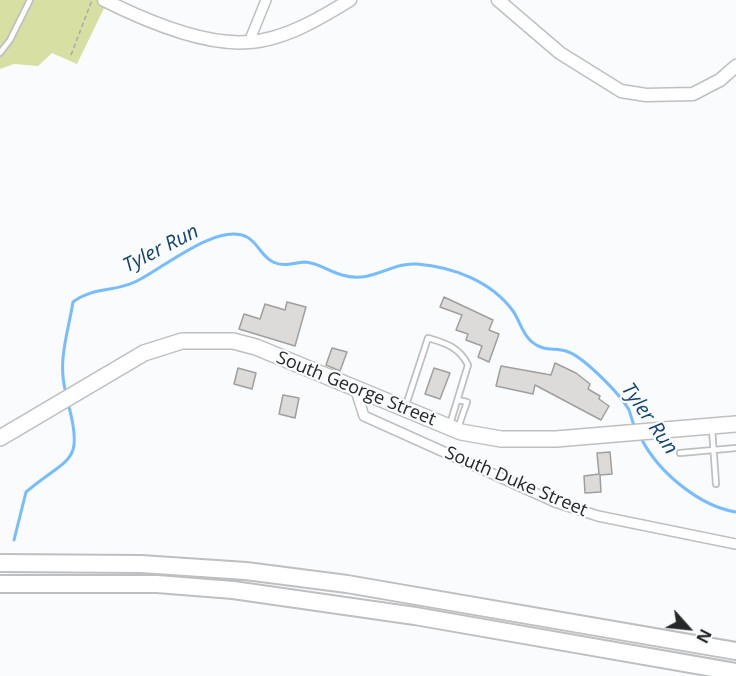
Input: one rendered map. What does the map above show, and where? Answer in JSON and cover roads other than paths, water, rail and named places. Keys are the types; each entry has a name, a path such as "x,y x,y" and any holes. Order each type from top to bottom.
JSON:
{"highway":[{"path":"0,563 141,564 246,571 348,584 736,651"},
{"path":"0,584 157,584 244,591 415,616 736,672"}],"main road":[{"name":"South George Street","path":"0,438 144,353 164,345 206,339 233,341 256,347 404,410 453,429 481,436 529,440 736,424"}],"street":[{"path":"249,42 266,0"},
{"path":"109,2 193,36 249,42 298,27 350,0"},
{"path":"498,0 560,53 621,91 646,95 693,94 720,80 736,66"},
{"name":"South Duke Street","path":"356,391 364,416 555,502 598,516 736,544"}],"lane":[{"path":"0,53 10,40 30,0"},
{"path":"404,410 428,338 446,343 463,354 468,365 453,429"},
{"path":"453,429 467,402 458,400"},
{"path":"712,427 716,484"},
{"path":"680,453 736,448"}],"waterway":[{"name":"Tyler Run","path":"66,393 63,359 73,302 88,294 137,281 206,241 235,234 247,237 269,259 281,264 309,262 337,274 353,277 363,277 398,266 417,264 444,268 470,277 494,291 504,300 532,342 544,348 573,354 591,368 624,403 635,427"},
{"name":"Tyler Run","path":"14,540 26,492 62,464 73,449 75,438 68,403"},
{"name":"Tyler Run","path":"641,438 648,451 681,486 708,503 736,512"}]}
